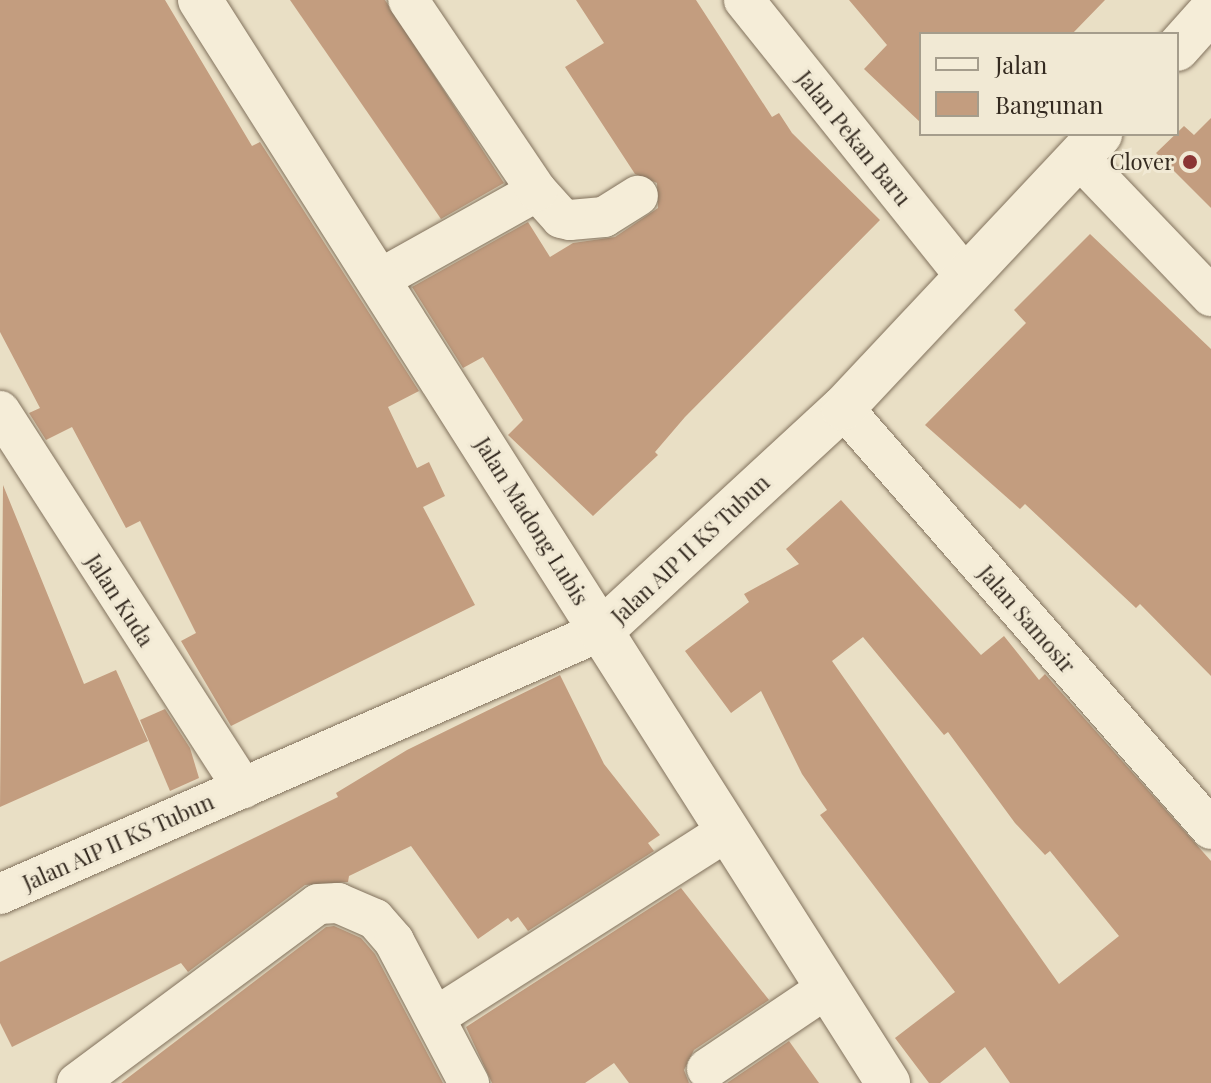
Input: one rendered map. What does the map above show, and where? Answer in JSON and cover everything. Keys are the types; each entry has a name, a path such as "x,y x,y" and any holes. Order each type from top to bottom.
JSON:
{"street":[{"name":"Jalan Madong Lubis","path":"200,0 888,1083"},
{"path":"408,0 537,191 561,218 604,217 638,196"},
{"name":"Jalan Pekan Baru","path":"744,0 965,276"},
{"path":"1179,47 1211,11"},
{"path":"1090,146 1211,296"},
{"name":"Jalan AIP II KS Tubun","path":"0,894 601,631 843,408 1090,146"},
{"path":"378,280 537,191"},
{"name":"Jalan Samosir","path":"843,408 1211,829"},
{"name":"Jalan Kuda","path":"0,411 243,788"},
{"path":"437,1016 726,832"},
{"path":"77,1083 318,904 338,903 375,919 437,1016 469,1083"},
{"path":"707,1069 827,988"}],"building":[{"path":"0,0 165,0 252,146 260,142 419,391 388,407 417,468 429,462 445,496 423,507 475,605 231,726 181,641 196,633 140,521 126,528 72,427 46,440 29,413 40,408 0,332"},
{"path":"290,0 385,0 504,183 441,219"},
{"path":"576,0 696,0 772,117 779,113 792,133 880,220 685,417 655,452 658,455 593,516 508,435 523,420 483,357 463,368 412,287 528,222 550,257 573,243 615,237 658,208 657,183 635,174 565,67 604,43"},
{"path":"849,0 1105,0 1074,32 919,32 919,121 864,69 887,45"},
{"path":"1211,118 1211,208 1156,153 1174,136 1179,136 1184,126 1194,135"},
{"path":"1090,234 1211,349 1211,676 1140,604 1136,608 1025,504 1020,509 925,425 1026,323 1014,310"},
{"path":"3,485 84,684 116,670 148,741 0,807"},
{"path":"841,500 981,655 1004,636 1039,680 1045,674 1211,861 1211,1083 1010,1083 985,1047 940,1083 929,1083 895,1038 955,992 820,815 827,810 802,774 761,691 731,713 685,651 749,602 744,594 799,564 786,549","holes":["863,637 944,735 948,732 1015,823 1045,855 1050,851 1119,936 1059,984 832,661"]},
{"path":"560,675 604,764 660,835 648,843 654,851 528,931 518,917 511,922 508,918 478,939 411,846 349,876 348,882 305,885 188,972 181,963 12,1047 0,1023 0,962 338,797 336,793 407,750"},
{"path":"165,709 190,748 199,778 170,791 140,720"},
{"path":"681,888 769,1000 694,1050 684,1070 689,1083 629,1083 614,1063 585,1083 492,1083 466,1027"},
{"path":"334,926 361,938 375,954 443,1083 121,1083 326,927"},
{"path":"789,1041 819,1083 727,1083"}],"place":[{"name":"Clover","path":"1190,162"}]}
